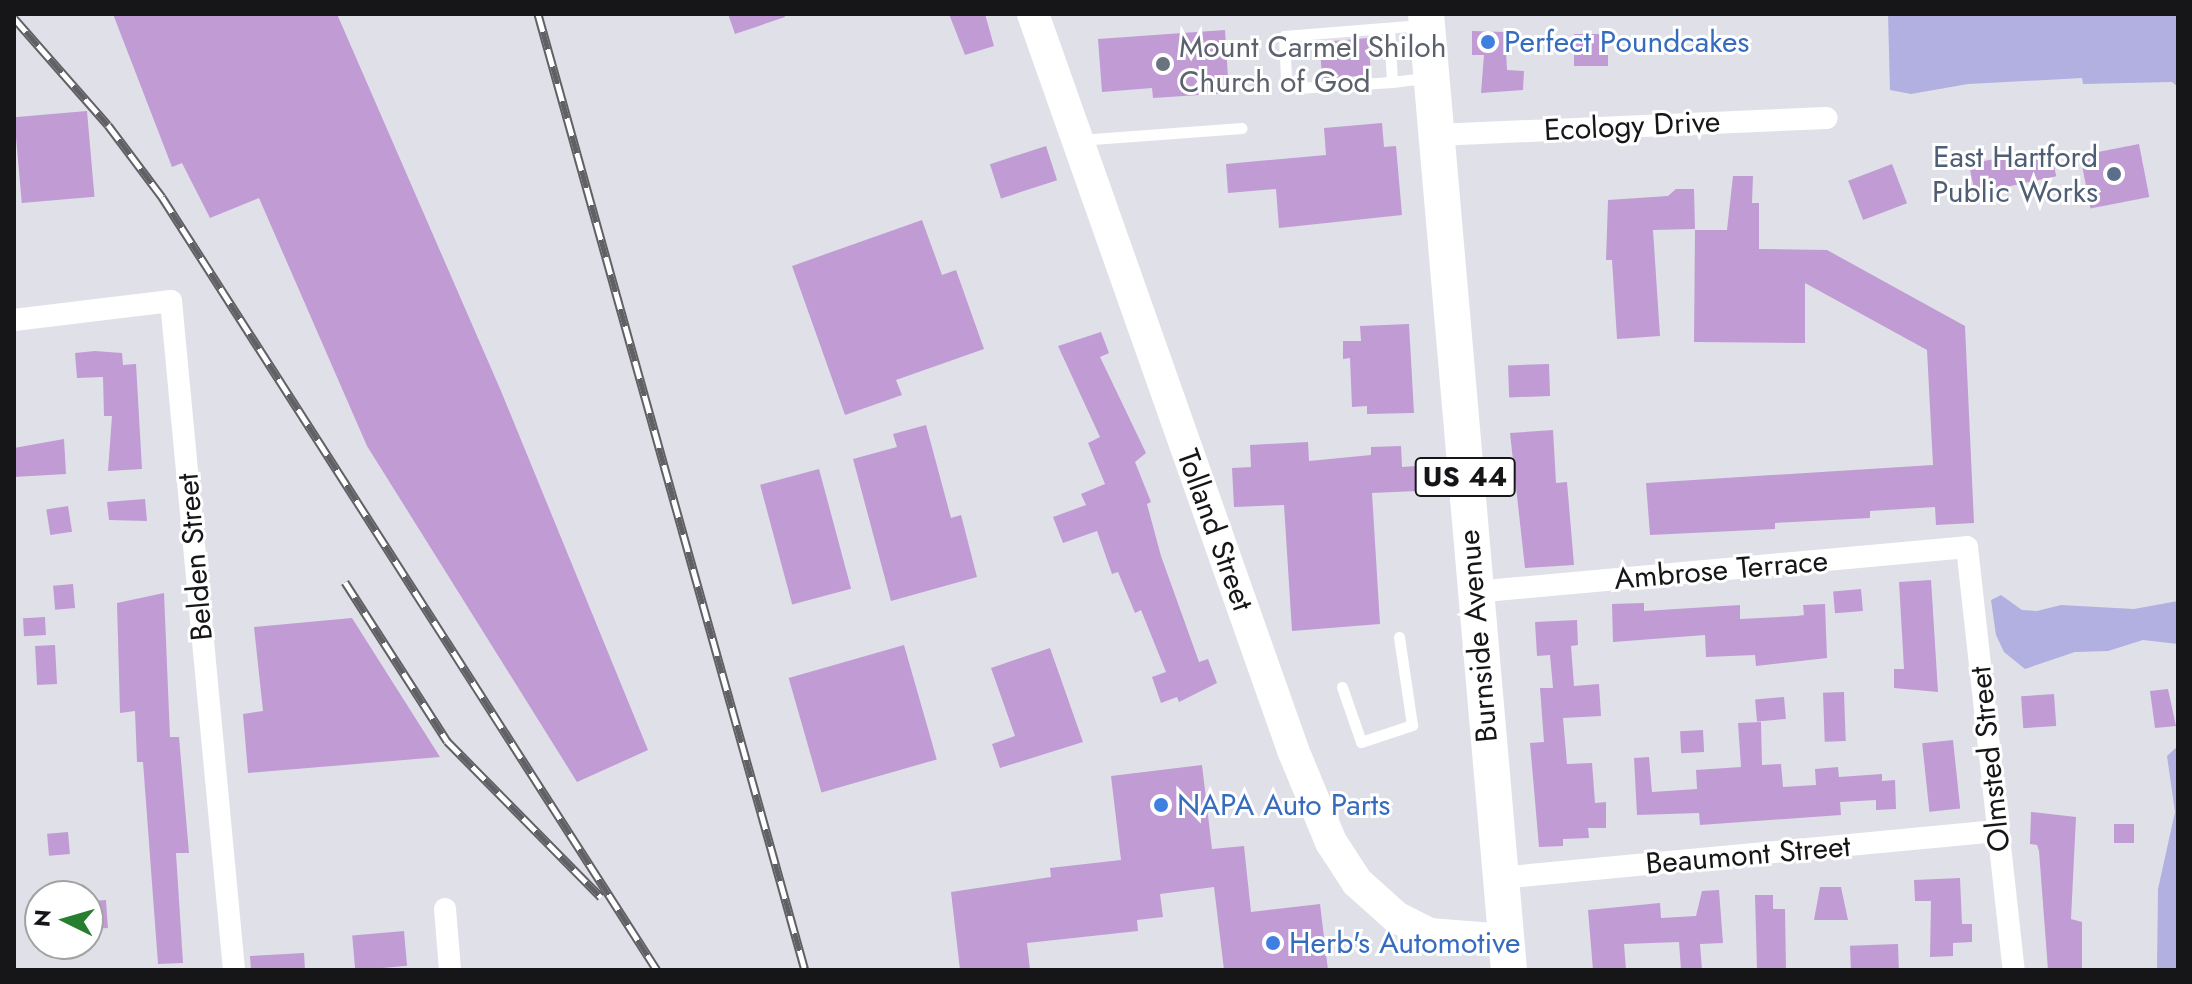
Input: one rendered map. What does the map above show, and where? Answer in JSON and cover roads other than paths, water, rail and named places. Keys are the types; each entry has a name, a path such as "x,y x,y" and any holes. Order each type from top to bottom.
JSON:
{"main road":[{"name":"Tolland Street","path":"1033,14 1293,750 1331,842 1357,882 1396,917 1429,934 1508,955"},
{"name":"Burnside Avenue","path":"1426,19 1508,955"}],"street":[{"name":"Ecology Drive","path":"1437,135 1827,118"},
{"name":"Belden Street","path":"14,320 171,301 234,970"},
{"name":"Ambrose Terrace","path":"1474,592 1967,547"},
{"name":"Olmsted Street","path":"1967,547 2014,970"},
{"name":"Beaumont Street","path":"1499,878 1997,831"},
{"path":"445,909 450,970"}],"lane":[{"path":"1426,19 1389,28 1284,36 1286,78 1297,88 1432,77"},
{"path":"1389,28 1392,82"},
{"path":"1077,140 1242,128"},
{"path":"1342,687 1361,742 1412,725 1399,637"}],"railway":[{"path":"538,14 805,970"},
{"path":"14,18 108,125 162,197 657,970"},
{"path":"345,582 447,741 601,897"}],"place":[{"name":"Perfect Poundcakes","path":"1488,42"},
{"name":"Mount Carmel Shiloh Church of God","path":"1163,64"},
{"name":"East Hartford Public Works","path":"2114,174"},
{"name":"NAPA Auto Parts","path":"1161,805"},
{"name":"Herb's Automotive","path":"1273,943"}]}
